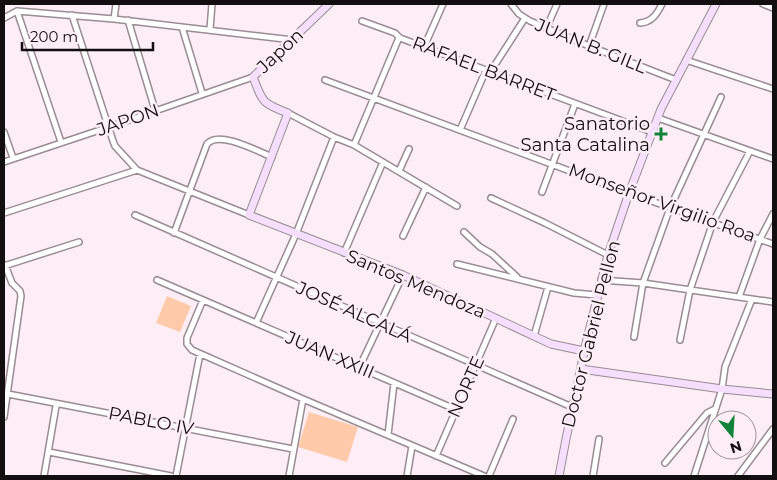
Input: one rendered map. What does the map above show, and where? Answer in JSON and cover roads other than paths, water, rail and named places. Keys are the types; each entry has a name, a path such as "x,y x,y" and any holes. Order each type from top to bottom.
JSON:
{"street":[{"path":"114,18 116,4"},
{"path":"210,29 212,4"},
{"name":"Japon","path":"253,76 329,4"},
{"path":"424,47 443,4"},
{"name":"JUAN B. GILL","path":"511,4 519,14 546,29 676,80"},
{"path":"546,29 557,4"},
{"path":"588,46 604,4"},
{"path":"640,23 655,17 662,4"},
{"name":"Doctor Gabriel Pellon","path":"560,476 580,369 608,255 629,193 658,118 716,4"},
{"path":"763,4 773,8"},
{"path":"4,18 17,11 114,18 293,40"},
{"path":"17,11 61,142"},
{"path":"72,16 115,146 137,170 249,215 288,112"},
{"path":"460,130 488,71 525,18"},
{"path":"128,20 155,110"},
{"name":"RAFAEL BARRET","path":"362,21 395,33 400,38 652,132"},
{"path":"182,27 202,94"},
{"path":"354,145 400,38"},
{"path":"686,60 773,89"},
{"path":"253,76 263,101 270,106 288,112 334,137 354,145 457,206"},
{"name":"JAPON","path":"4,162 253,76"},
{"name":"Monseñor Virgilio Roa","path":"325,80 629,193 773,244"},
{"path":"634,337 643,283 670,208 721,97"},
{"path":"542,192 576,104"},
{"path":"658,118 773,159"},
{"path":"4,132 13,158"},
{"path":"256,323 296,234 334,137"},
{"path":"174,233 211,140 217,138 227,139 272,157"},
{"path":"399,171 409,149"},
{"path":"680,340 690,290 713,222 750,151"},
{"path":"344,252 383,162"},
{"path":"4,213 137,170"},
{"path":"403,236 426,187"},
{"path":"491,198 545,222 608,255"},
{"path":"739,297 760,239 773,214"},
{"name":"Santos Mendoza","path":"249,215 403,275 551,344 584,351"},
{"name":"JOSÉ ALCALÁ","path":"135,216 572,407"},
{"path":"464,232 519,279"},
{"path":"4,417 21,296 20,291 12,283 4,266 79,242"},
{"path":"457,264 574,293 597,295"},
{"path":"359,368 403,275"},
{"name":"JUAN XXIII","path":"157,280 456,410"},
{"path":"601,280 643,283 773,302"},
{"path":"534,336 548,287"},
{"path":"694,476 722,389 725,367 752,299"},
{"path":"203,300 187,341 188,346 200,354 484,476"},
{"name":"NORTE","path":"436,456 496,318"},
{"path":"176,476 200,354"},
{"path":"580,369 722,389 773,394"},
{"path":"388,435 394,382"},
{"name":"PABLO IV","path":"8,394 293,449"},
{"path":"289,476 303,399"},
{"path":"44,476 56,406 58,404"},
{"path":"665,463 707,414 715,409"},
{"path":"489,476 513,419"},
{"path":"738,476 773,428"},
{"path":"594,476 599,439"},
{"path":"407,476 412,446"},
{"path":"49,452 171,476"}],"place":[{"name":"Sanatorio Santa Catalina","path":"661,134"}]}
